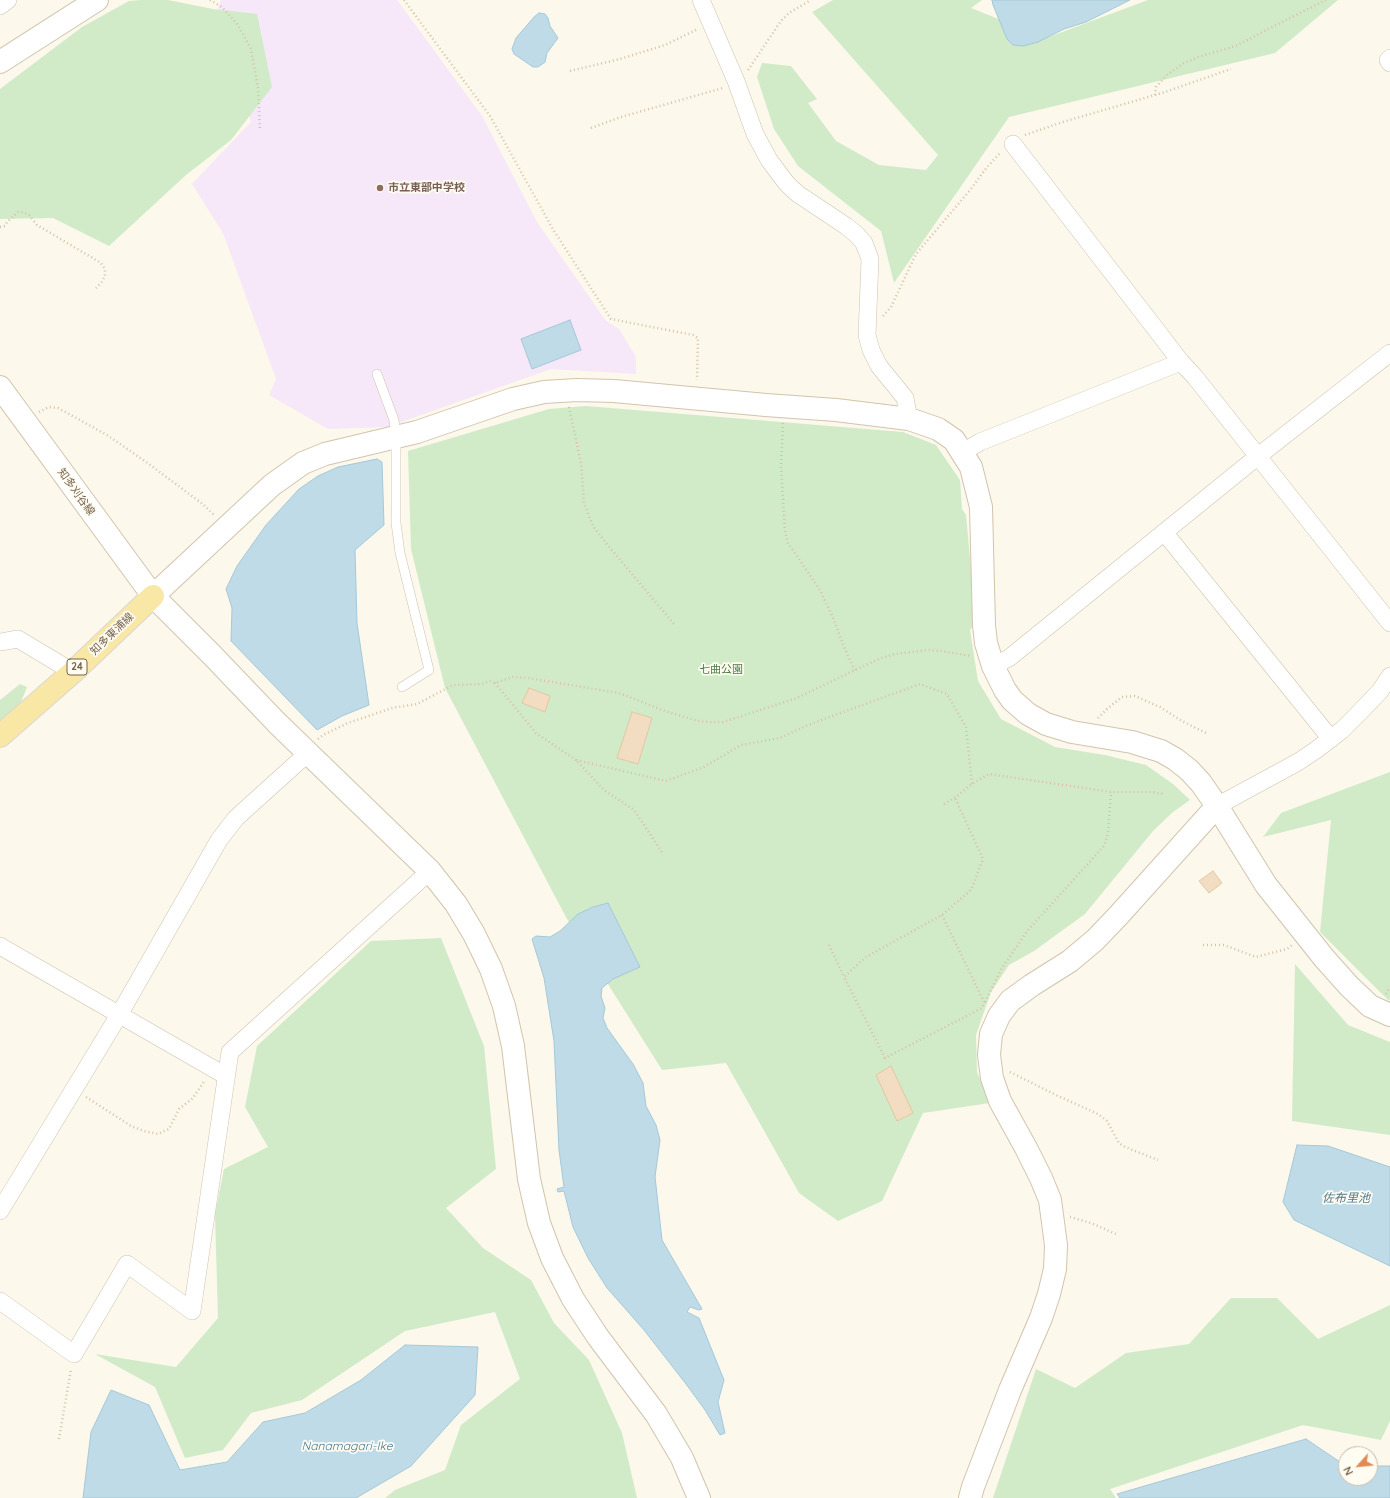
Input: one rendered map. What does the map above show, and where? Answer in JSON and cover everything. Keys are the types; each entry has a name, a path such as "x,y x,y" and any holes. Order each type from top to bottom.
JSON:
{"main road":[{"name":"知多東浦線","path":"0,736 72,672 152,596"}],"street":[{"path":"0,6 8,0"},
{"path":"0,62 97,0"},
{"path":"701,0 737,83 755,134 761,147 777,172 798,194 846,226 864,243 870,259 867,335 871,350 879,366 905,398 909,419"},
{"path":"1390,58 1388,60 1390,63"},
{"path":"1013,144 1181,362 1195,377 1390,623"},
{"path":"991,660 1009,658 1257,457 1390,353"},
{"path":"962,452 980,442 1181,362"},
{"name":"知多刈谷線","path":"0,387 152,596 308,753 430,871 456,904 474,934 491,970 504,1006 513,1046 529,1179 539,1223 552,1258 573,1299 656,1414 682,1458 699,1498"},
{"path":"152,596 272,486 302,463 325,454 417,432 513,399 544,392 577,390 614,391 836,410 909,419 938,429 954,440 972,467 981,507 984,625 991,660 1005,690 1012,700 1028,714 1046,724 1072,732 1132,742 1160,751 1189,770 1217,806 1266,885 1306,935 1349,986 1370,1006 1390,1015"},
{"path":"1164,532 1331,739"},
{"path":"0,642 18,639 72,672"},
{"path":"970,1498 1010,1390 1041,1318 1055,1269 1056,1245 1050,1200 1041,1178 1000,1101 992,1078 989,1055 991,1034 999,1016 1010,1001 1070,961 1095,940 1217,806 1298,762 1331,739 1358,714 1380,690 1390,676"},
{"path":"0,1211 119,1015 218,840 236,818 308,753"},
{"path":"0,1301 74,1354 127,1264 192,1311 219,1072 230,1052 430,871"},
{"path":"0,946 219,1072"}],"lane":[{"path":"377,374 394,420 396,437 396,523 400,552 429,670 402,687"}],"path":[{"path":"210,0 222,7 238,25 251,49 258,88 260,130"},
{"path":"404,0 490,116 554,231 611,319 694,335 698,338 696,399"},
{"path":"591,128 621,117 737,83 750,69 781,21 811,0"},
{"path":"1155,94 1156,87 1167,75 1184,63 1201,56 1236,46 1276,24 1326,0"},
{"path":"570,71 665,45 711,23"},
{"path":"0,227 5,226 7,222 18,212 23,212 29,215 37,225 101,264 105,270 105,276 102,283 96,288"},
{"path":"566,391 581,463 584,503 590,519 595,529 611,549 674,624"},
{"path":"784,406 781,466 785,532 788,543 820,590 831,612 847,654 855,670"},
{"path":"25,421 49,407 58,408 106,435 149,464 204,505 226,529"},
{"path":"495,683 513,678 528,678 599,689 619,693 698,721 723,722 797,698 881,658 905,652 929,650 941,651 991,660"},
{"path":"308,753 317,740 348,723 392,708 417,704 454,685 482,684 490,681 495,683 536,733 576,760 604,790 634,810 662,852"},
{"path":"576,760 666,781 704,767 741,745 780,738 808,725 920,684 947,694 966,726 972,784"},
{"path":"1096,737 1098,718 1122,697 1130,695 1136,696 1160,707 1182,721 1208,734"},
{"path":"944,804 989,774 1111,792 1152,792 1164,794"},
{"path":"829,945 885,1058 982,1008 1002,968 1028,930 1104,846 1108,833 1111,792"},
{"path":"844,977 866,957 942,915 971,890 983,858 955,798"},
{"path":"942,915 984,1002"},
{"path":"1203,945 1224,945 1256,957 1287,950 1306,935"},
{"path":"990,1068 1003,1069 1098,1114 1107,1121 1119,1143 1125,1147 1158,1160"},
{"path":"74,1089 131,1126 158,1134 169,1129 179,1109 193,1098 219,1072"},
{"path":"1053,1218 1077,1218 1116,1234"},
{"path":"59,1439 74,1354"}],"shaded area":[{"path":"221,0 397,0 482,116 537,222 606,321 619,329 636,357 636,374 551,369 387,427 328,429 269,395 276,379 223,233 192,184 251,122 218,8"}],"green space":[{"path":"168,0 213,9 257,14 272,87 231,140 186,175 109,246 53,218 0,219 0,89 82,27 129,1"},
{"path":"833,0 982,0 971,8 1046,38 1148,0 1338,0 1275,53 1009,117 894,283 881,231 798,166 774,129 757,77 762,63 791,66 817,99 808,103 836,141 879,165 926,170 938,155 812,12"},
{"name":"七曲公園","path":"586,406 903,432 936,445 960,480 962,509 966,515 976,623 970,630 978,681 1001,719 1055,747 1105,755 1146,765 1173,784 1190,800 1173,812 1153,831 1085,914 1034,951 1009,965 991,992 976,1035 977,1072 990,1103 923,1113 882,1201 838,1221 799,1193 726,1063 662,1070 567,919 445,688 411,549 408,451 549,409"},
{"path":"20,684 27,687 21,702 0,722 0,700"},
{"path":"1390,772 1389,1001 1320,932 1331,820 1263,837 1281,813"},
{"path":"441,938 484,1046 496,1169 446,1208 483,1248 531,1280 554,1323 589,1360 622,1433 637,1498 385,1498 395,1490 445,1470 461,1425 520,1379 495,1312 405,1331 302,1400 251,1413 223,1450 185,1458 155,1387 95,1354 176,1367 218,1318 215,1214 224,1169 268,1147 245,1107 257,1046 371,941"},
{"path":"1295,964 1348,1025 1390,1042 1390,1135 1292,1121"},
{"path":"1231,1298 1277,1298 1318,1339 1390,1305 1390,1421 1381,1440 1303,1425 1110,1489 1116,1498 993,1498 1036,1369 1075,1388 1126,1353 1189,1344"}],"water":[{"path":"992,0 1130,0 1086,22 1064,29 1038,42 1023,46 1013,45 1007,39"},
{"path":"539,13 545,14 548,18 550,26 558,38 547,53 545,62 538,67 533,67 514,54 512,49 516,38"},
{"path":"570,320 581,350 532,369 521,339"},
{"path":"377,459 382,462 384,525 355,550 357,623 369,705 342,716 317,730 231,641 232,608 226,589 237,566 266,525 299,489 318,476 338,467"},
{"path":"608,903 640,967 613,979 602,988 601,996 605,1008 603,1018 607,1028 633,1064 643,1083 646,1106 656,1125 660,1140 655,1177 662,1240 702,1309 699,1310 690,1307 687,1312 699,1318 724,1380 718,1402 725,1433 720,1435 705,1410 686,1384 644,1330 607,1288 588,1258 573,1227 564,1191 558,1192 557,1189 564,1187 559,1150 554,1041 544,978 532,939 536,936 550,937 560,931 578,914 593,907"},
{"name":"佐布里池","path":"1297,1145 1328,1146 1390,1167 1390,1266 1294,1220 1283,1202"},
{"name":"Nanamagari-Ike","path":"405,1345 478,1347 475,1395 411,1466 356,1498 83,1498 91,1432 111,1390 149,1405 180,1470 227,1462 263,1422 305,1413 361,1380"},
{"path":"1306,1439 1338,1461 1338,1486 1378,1486 1378,1466 1390,1466 1390,1498 1120,1498 1117,1494"}],"building":[{"path":"529,688 550,696 545,712 522,703"},
{"path":"632,712 652,718 638,764 617,758"},
{"path":"1213,871 1222,883 1209,893 1199,881"},
{"path":"891,1066 913,1113 897,1121 876,1075"}],"place":[{"name":"市立東部中学校","path":"380,188"}]}
